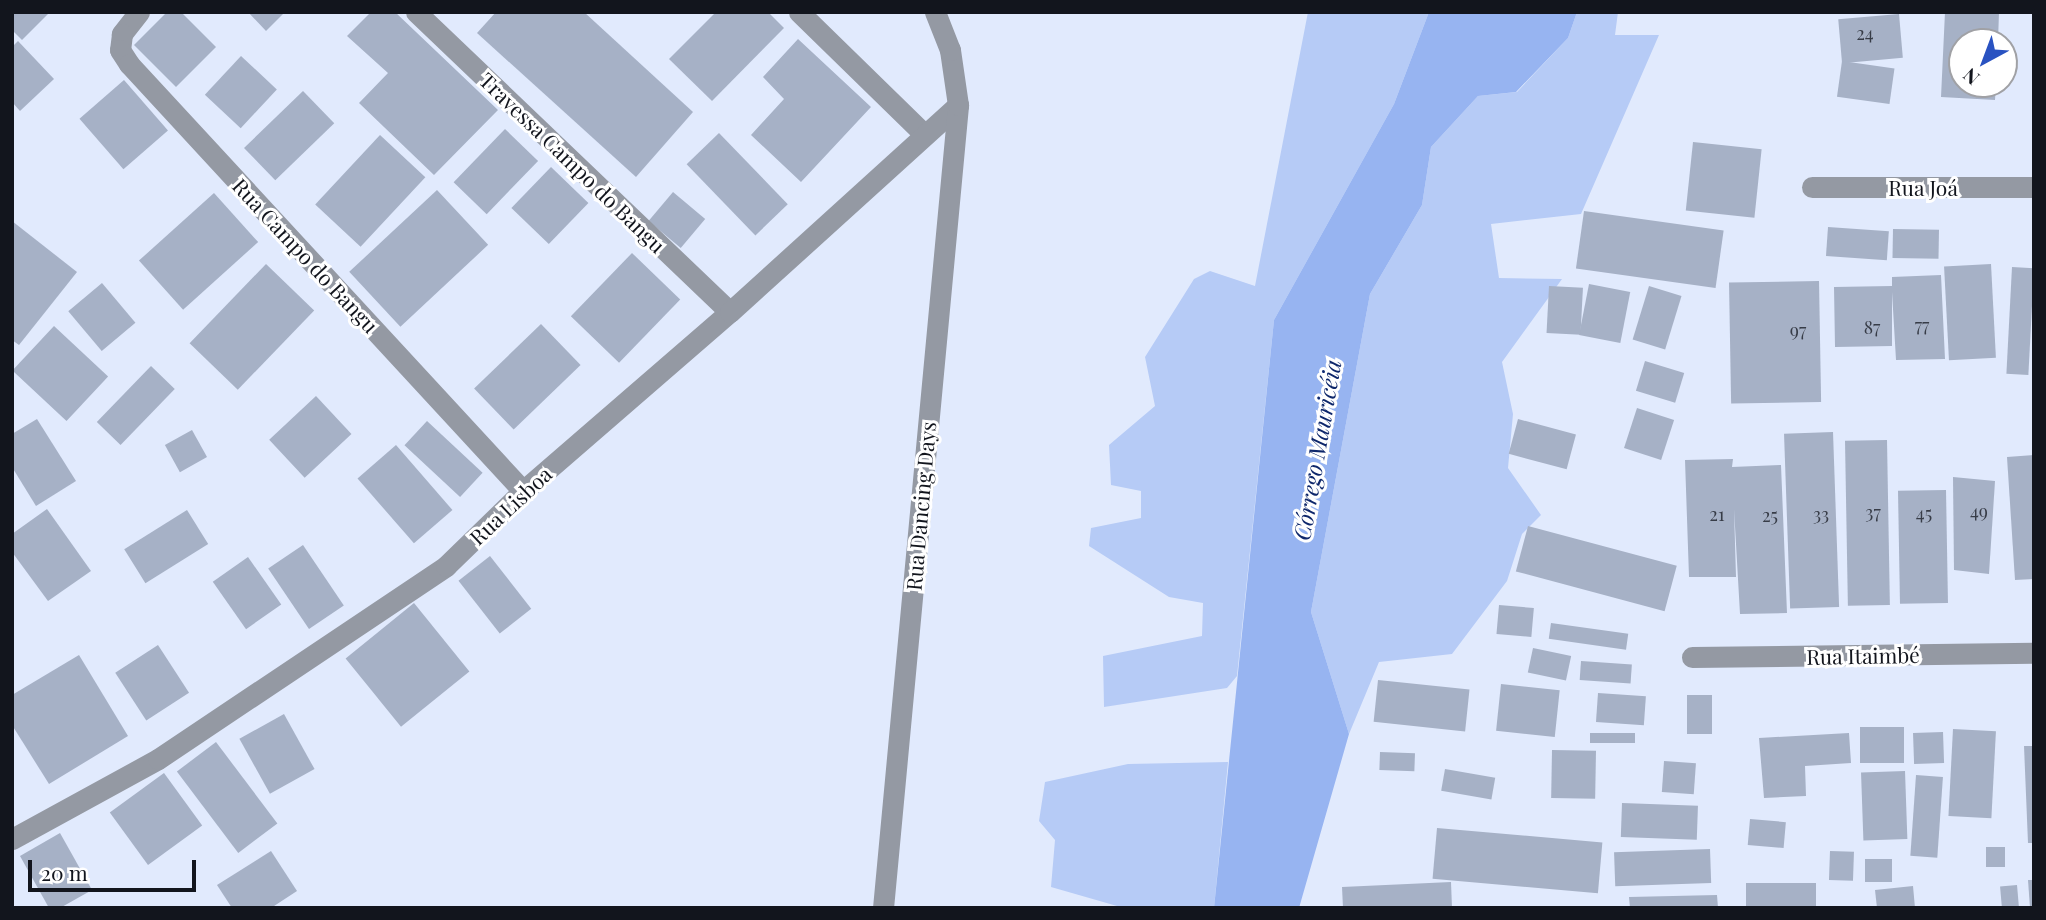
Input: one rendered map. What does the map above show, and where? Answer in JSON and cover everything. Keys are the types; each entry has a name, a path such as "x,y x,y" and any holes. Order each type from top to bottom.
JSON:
{"street":[{"name":"Rua Campo do Bangu","path":"139,12 122,34 120,50 129,64 523,491"},
{"name":"Travessa Campo do Bangu","path":"416,12 730,312"},
{"path":"799,12 924,134"},
{"name":"Rua Dancing Days","path":"883,908 958,105 950,50 935,12"},
{"name":"Rua Lisboa","path":"12,839 158,759 446,566 523,491 730,312 958,105"},
{"name":"Rua Joá","path":"1812,187 2034,187"},
{"name":"Rua Itaimbé","path":"1692,657 2034,653"}],"shaded area":[{"path":"1308,12 1429,12 1394,104 1274,320 1237,676 1227,688 1104,707 1103,656 1202,636 1203,603 1169,597 1089,546 1091,528 1141,518 1141,491 1111,485 1109,445 1155,406 1145,357 1194,279 1210,271 1255,286"},
{"path":"1577,12 1618,12 1615,35 1659,35 1581,214 1491,224 1499,278 1562,279 1502,362 1513,414 1508,468 1541,515 1522,534 1507,581 1452,654 1379,662 1349,734 1311,612 1370,294 1422,205 1431,147 1478,96 1517,92 1568,38"},
{"path":"1228,762 1214,908 1124,908 1051,887 1055,840 1039,821 1045,782 1128,764"}],"water":[{"name":"Córrego Mauricéia","path":"1429,12 1577,12 1568,38 1516,92 1478,96 1431,147 1422,205 1370,294 1311,612 1349,734 1299,908 1214,908 1274,320 1394,104"}],"building":[{"path":"12,12 50,12 22,40 12,30"},
{"path":"167,12 181,12 216,47 176,87 134,45"},
{"path":"248,12 285,12 266,31"},
{"path":"371,12 395,12 498,110 434,175 359,103 388,73 347,36"},
{"path":"496,12 584,12 693,112 636,177 477,33"},
{"path":"716,12 768,12 784,28 712,101 669,59"},
{"path":"1945,12 1999,12 1998,28 1948,28 1948,97 1941,97"},
{"path":"1899,14 1903,58 1842,63 1838,19"},
{"path":"798,39 871,107 801,182 751,135 784,99 763,77"},
{"path":"18,41 54,79 20,111 12,102 12,47"},
{"path":"241,56 277,89 241,128 205,95"},
{"path":"1842,61 1894,68 1889,104 1837,97"},
{"path":"124,80 168,131 123,169 79,119"},
{"path":"303,91 334,123 275,180 244,148"},
{"path":"1959,98 1995,98 1995,100"},
{"path":"505,129 538,161 487,214 454,182"},
{"path":"719,133 788,204 755,235 687,164"},
{"path":"380,135 425,177 361,247 315,204"},
{"path":"1693,142 1762,149 1754,218 1686,211"},
{"path":"551,167 588,203 549,244 511,208"},
{"path":"437,190 488,245 400,327 349,272"},
{"path":"673,192 705,219 681,248 649,221"},
{"path":"214,193 258,242 183,310 139,261"},
{"path":"1584,211 1724,231 1716,288 1576,268"},
{"path":"12,221 77,272 19,345 12,340"},
{"path":"1828,227 1889,231 1887,260 1826,256"},
{"path":"1893,229 1939,230 1938,259 1892,258"},
{"path":"632,253 680,300 619,363 571,316"},
{"path":"266,264 314,311 238,390 190,343"},
{"path":"1991,264 1996,358 1949,360 1944,266"},
{"path":"2012,267 2034,268 2028,375 2006,374"},
{"path":"1941,275 1945,359 1896,360 1892,292 1892,346 1835,347 1834,287 1892,286 1892,277"},
{"path":"1819,281 1821,402 1731,404 1729,283"},
{"path":"102,283 135,323 102,351 68,311"},
{"path":"1589,284 1630,292 1620,343 1579,335"},
{"path":"1549,286 1583,288 1580,335 1547,333"},
{"path":"1649,286 1682,296 1665,349 1633,340"},
{"path":"541,324 581,365 514,430 474,389"},
{"path":"54,326 108,376 67,421 12,371"},
{"path":"1645,361 1684,373 1675,403 1636,391"},
{"path":"151,366 175,389 121,445 97,422"},
{"path":"316,396 351,434 305,478 269,440"},
{"path":"1637,408 1674,420 1661,460 1624,448"},
{"path":"37,419 76,481 36,506 12,467 12,434"},
{"path":"1518,419 1576,435 1567,469 1509,454"},
{"path":"427,421 483,473 460,497 404,445"},
{"path":"192,430 207,457 180,472 165,445"},
{"path":"1833,432 1839,607 1790,609 1784,434"},
{"path":"1887,440 1890,605 1848,606 1845,441"},
{"path":"396,445 452,510 414,543 358,478"},
{"path":"2034,455 2034,579 2015,580 2007,457"},
{"path":"1733,459 1732,467 1781,465 1787,613 1740,614 1734,509 1736,577 1689,577 1685,460"},
{"path":"1953,477 1995,481 1989,574 1954,570"},
{"path":"1946,490 1948,603 1900,604 1898,491"},
{"path":"47,509 91,571 48,601 12,552 12,534"},
{"path":"187,510 208,544 145,583 124,549"},
{"path":"1528,526 1677,566 1665,611 1516,571"},
{"path":"303,545 344,606 309,629 268,568"},
{"path":"490,556 531,609 500,633 458,581"},
{"path":"248,557 281,605 246,629 213,582"},
{"path":"414,603 469,671 401,727 346,658"},
{"path":"1499,605 1534,608 1531,637 1496,634"},
{"path":"1551,623 1628,634 1626,650 1549,639"},
{"path":"158,645 189,693 146,721 115,673"},
{"path":"1533,648 1571,656 1566,681 1528,672"},
{"path":"79,655 128,736 49,784 12,725 12,695"},
{"path":"1581,661 1632,665 1631,684 1580,680"},
{"path":"1378,680 1469,690 1465,731 1374,722"},
{"path":"1501,684 1560,690 1555,737 1496,731"},
{"path":"1598,693 1646,696 1644,725 1596,722"},
{"path":"1687,695 1712,695 1712,734 1687,734"},
{"path":"284,714 315,769 270,794 239,739"},
{"path":"1860,727 1904,727 1904,763 1860,763"},
{"path":"1953,729 1996,731 1991,818 1948,816"},
{"path":"1943,732 1944,763 1914,764 1913,733"},
{"path":"1590,733 1635,733 1635,743 1590,743"},
{"path":"1849,733 1851,763 1805,766 1806,796 1764,798 1759,738"},
{"path":"216,742 277,823 238,853 177,771"},
{"path":"2024,746 2034,746 2034,843 2028,843"},
{"path":"1552,750 1596,751 1595,799 1551,798"},
{"path":"1380,752 1415,753 1414,771 1379,770"},
{"path":"1664,761 1696,763 1694,794 1662,792"},
{"path":"1445,769 1495,778 1491,800 1441,791"},
{"path":"1905,771 1907,839 1863,840 1861,773"},
{"path":"164,773 202,826 148,865 110,812"},
{"path":"1916,775 1943,777 1937,858 1910,856"},
{"path":"1622,803 1698,806 1697,840 1621,837"},
{"path":"1750,819 1786,822 1784,848 1748,845"},
{"path":"1437,828 1602,842 1598,893 1433,879"},
{"path":"60,833 92,890 60,908 49,908 20,856"},
{"path":"1986,847 2005,847 2005,867 1986,867"},
{"path":"1710,849 1711,883 1615,886 1614,852"},
{"path":"271,851 297,891 271,908 232,908 217,885"},
{"path":"1830,851 1854,852 1853,881 1829,880"},
{"path":"1865,859 1892,859 1892,882 1865,882"},
{"path":"2028,880 2034,880 2034,908 2030,908"},
{"path":"1451,882 1452,908 1343,908 1342,887"},
{"path":"1746,883 1816,883 1816,908 1746,908"},
{"path":"2017,885 2019,908 2002,908 2000,886"},
{"path":"1913,886 1915,908 1877,908 1875,890"},
{"path":"1717,895 1718,908 1630,908 1629,897"}]}
